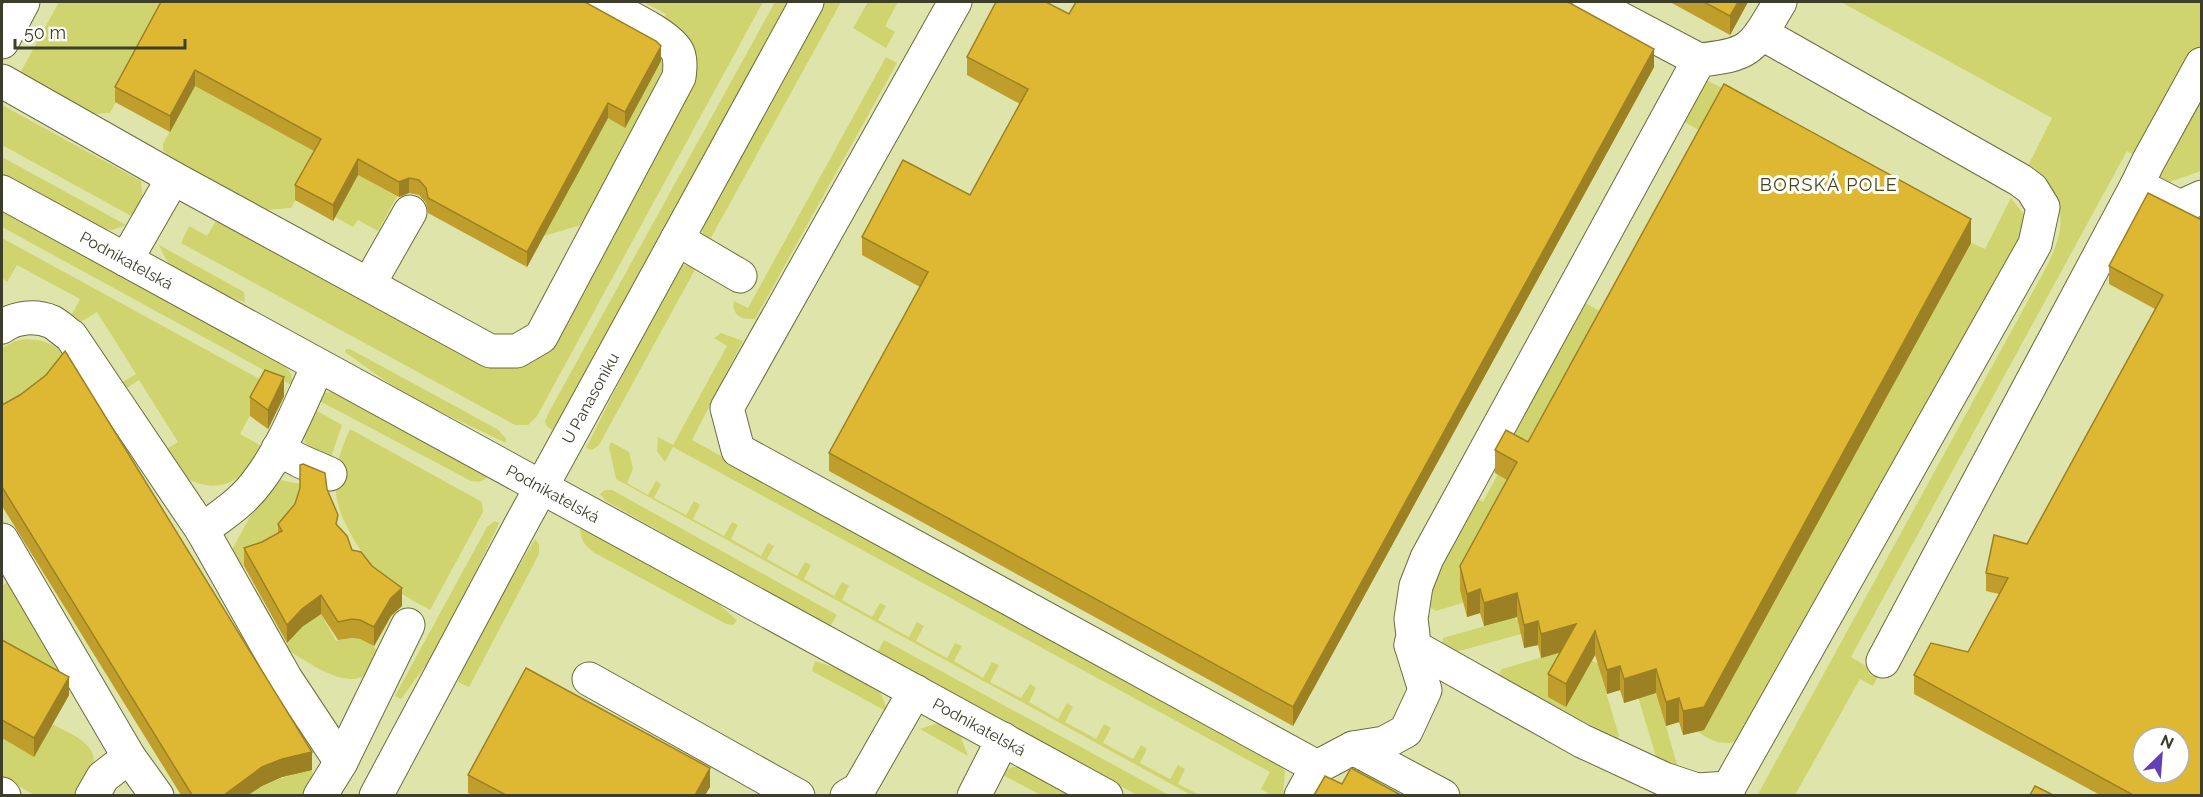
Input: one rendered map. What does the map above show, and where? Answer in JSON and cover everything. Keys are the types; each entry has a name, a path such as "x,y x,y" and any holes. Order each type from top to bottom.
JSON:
{"street":[{"path":"2,42 24,2"},
{"path":"2,81 173,178 490,351 517,351 541,337 679,77 678,52 669,40 600,2"},
{"name":"U Panasoniku","path":"376,795 807,2"},
{"path":"955,2 727,408 738,450 1317,767"},
{"path":"1589,2 1699,60 1728,57 1748,50 1780,2"},
{"path":"1411,645 1582,741 1664,779 1698,790 1727,792 2035,244 2043,207 2032,189 2020,180 1761,33"},
{"path":"1301,795 1317,767 1353,748 1384,743 1406,731 1425,690 1411,645 1413,635 1411,619 1416,586 1427,558 1699,60"},
{"path":"1883,661 2202,64"},
{"path":"126,260 173,178"},
{"path":"2137,185 2180,207 2202,197"},
{"name":"Podnikatelská","path":"2,192 1106,795"},
{"path":"369,284 410,212"},
{"path":"678,239 740,276"},
{"path":"2,327 8,322 27,318 51,322 71,336 202,530 286,680 341,762"},
{"path":"202,530 237,505 257,483 278,449 318,366"},
{"path":"278,449 330,474"},
{"path":"2,540 129,757 157,795"},
{"path":"320,795 341,762 408,625"},
{"path":"589,679 798,795"},
{"path":"855,793 915,691"},
{"path":"974,795 1003,739"},
{"path":"1353,748 1443,795"},
{"path":"92,795 103,777 129,757"}],"shaded area":[{"path":"2,2 2201,2 2201,795 2,795"}],"green space":[{"path":"59,2 170,2 110,113 94,114 20,73"},
{"path":"643,2 763,2 537,416 528,425 515,425 181,243 189,226 207,236 216,221 486,368 489,363 514,361 686,83 660,25 666,14"},
{"path":"775,2 791,2 563,414 552,430 545,421 549,412"},
{"path":"823,2 841,2 708,243 703,235 702,227"},
{"path":"868,2 898,2 885,26 895,32 886,48 853,28"},
{"path":"1841,2 2201,2 2201,51 2142,159 2127,151 1851,657 1879,674 1873,686 1860,679 1795,795 1757,796 2047,266 2059,237 2060,211 2056,199 2041,176 2029,164 2052,118"},
{"path":"647,51 674,63 594,221 544,236 608,118 625,127 662,60"},
{"path":"886,57 897,63 755,319 738,316 734,310 734,301 748,308"},
{"path":"2201,75 2201,171 2161,185 2146,177"},
{"path":"1704,79 1732,93 1709,136 1674,116"},
{"path":"195,86 321,154 291,208 266,210 167,155 163,150 163,144"},
{"path":"2,105 141,181 143,201 135,218 2,145"},
{"path":"2,157 126,225 112,230 97,227 2,175"},
{"path":"358,175 397,196 378,231 358,220 353,227 335,217"},
{"path":"2011,198 2025,216 2024,228 1749,731 1737,741 1730,743 1717,742 1704,736 1697,731 1707,723 1971,243 1985,249"},
{"path":"2,207 280,358 291,374 293,386 2,227"},
{"path":"2,238 267,383 240,434 263,447 246,471 230,482 212,486 195,482 182,475 166,454 168,448 178,442 139,380 125,389 121,383 136,374 97,312 81,322 71,316 80,299 17,265 7,282 2,278"},
{"path":"159,245 244,292 245,302 215,291 182,274 168,262"},
{"path":"681,265 697,266 599,445 592,450 586,448 676,270"},
{"path":"1573,296 1610,317 1475,599 1436,611 1427,605 1465,493 1483,502 1508,455 1492,446"},
{"path":"721,333 743,341 692,440 1275,761 1285,771 1283,795 1270,795 1261,789 1270,772 673,447 665,462 657,451 658,437 673,445 727,346 714,338"},
{"path":"40,340 52,345 63,352 72,363 2,423 2,348 15,341"},
{"path":"346,349 350,349 497,429 506,438 506,443 405,395 345,352"},
{"path":"324,393 343,394 488,476 481,481 471,481 316,399"},
{"path":"310,407 342,425 328,466 307,447 305,441 305,427"},
{"path":"350,429 482,502 483,512 430,610 379,577 347,528 341,514 335,487 338,460"},
{"path":"611,442 629,452 633,469 627,483 648,495 656,481 661,484 654,498 686,515 694,501 700,505 693,519 724,536 732,522 738,525 731,539 761,556 768,543 774,546 767,559 797,576 805,562 811,565 804,579 834,596 842,582 849,586 842,600 872,617 880,603 886,606 878,620 909,637 917,622 924,626 916,641 947,658 955,643 962,646 954,661 983,678 992,662 999,665 990,682 1021,698 1030,684 1036,688 1029,702 1058,719 1067,703 1073,707 1065,722 1096,739 1104,724 1111,728 1103,743 1133,759 1141,745 1147,749 1140,763 1170,779 1178,765 1185,769 1178,784 1200,795 1191,795 616,479 609,447"},
{"path":"280,480 300,484 301,498 298,515 246,566 235,567 231,558 233,548 265,489 273,482"},
{"path":"605,490 612,490 837,615 830,627 606,501 600,494"},
{"path":"495,521 499,523 442,643 401,699 395,696 487,527"},
{"path":"580,529 593,533 700,588 737,620 733,625 726,624 595,553 584,543"},
{"path":"535,539 539,544 539,554 469,687 458,682 466,656"},
{"path":"10,583 32,617 68,687 2,653 2,586"},
{"path":"321,614 336,641 356,639 374,646 377,654 369,671 361,677 351,679 327,673 285,648 296,632"},
{"path":"1507,614 1533,628 1532,631 1459,651 1453,651 1442,644 1443,638 1503,621"},
{"path":"884,640 1169,795 1137,795 877,653"},
{"path":"1560,652 1581,655 1605,667 1601,675 1619,736 1617,739 1499,675 1502,669"},
{"path":"815,661 863,677 879,689 888,712 812,671"},
{"path":"1636,684 1664,699 1666,726 1678,768 1658,763"},
{"path":"938,723 959,732 968,756 920,729"},
{"path":"52,724 81,740 87,745 94,758 92,770 77,795 35,795 2,777 2,738 34,756"},
{"path":"1012,767 1023,767 1079,795 1041,795 999,773"},
{"path":"312,770 314,781 306,795 246,796 278,780"}],"building":[{"path":"161,2 585,2 656,41 661,46 625,112 608,103 527,252 428,198 426,188 419,180 409,178 399,182 358,159 333,205 295,185 321,139 195,70 170,116 115,87"},
{"path":"996,2 1046,2 1069,14 1076,2 1568,2 1654,49 1293,707 829,453 928,272 862,237 903,160 970,195 1028,89 967,57"},
{"path":"1704,2 1738,2 1730,16"},
{"path":"1724,84 1971,219 1704,707 1683,711 1679,698 1666,702 1656,669 1624,679 1620,666 1607,670 1595,631 1566,684 1548,674 1576,624 1541,634 1538,621 1524,625 1517,593 1484,603 1480,589 1467,594 1460,566 1517,462 1495,450 1506,430 1528,442"},
{"path":"2148,193 2202,220 2202,795 2133,795 1914,675 1931,643 1968,652 2008,578 1986,573 1994,535 2027,544 2163,295 2109,266"},
{"path":"65,351 312,752 282,759 262,767 224,795 192,795 2,487 2,405 20,395 46,375"},
{"path":"265,370 284,377 268,410 250,397"},
{"path":"303,464 325,473 327,489 338,515 336,524 347,536 352,550 361,552 372,566 402,588 391,598 374,627 360,620 338,622 321,595 302,609 287,625 244,548 262,542 282,531 278,524 295,504 300,488 300,465"},
{"path":"2,640 69,677 34,738 2,720"},
{"path":"526,668 710,768 695,795 506,795 468,775"},
{"path":"1351,768 1399,794 1314,795 1325,776 1342,784"},
{"path":"2035,786 2053,795 2030,795"}],"district":[{"name":"BORSKÁ POLE","path":"1829,185"}]}
